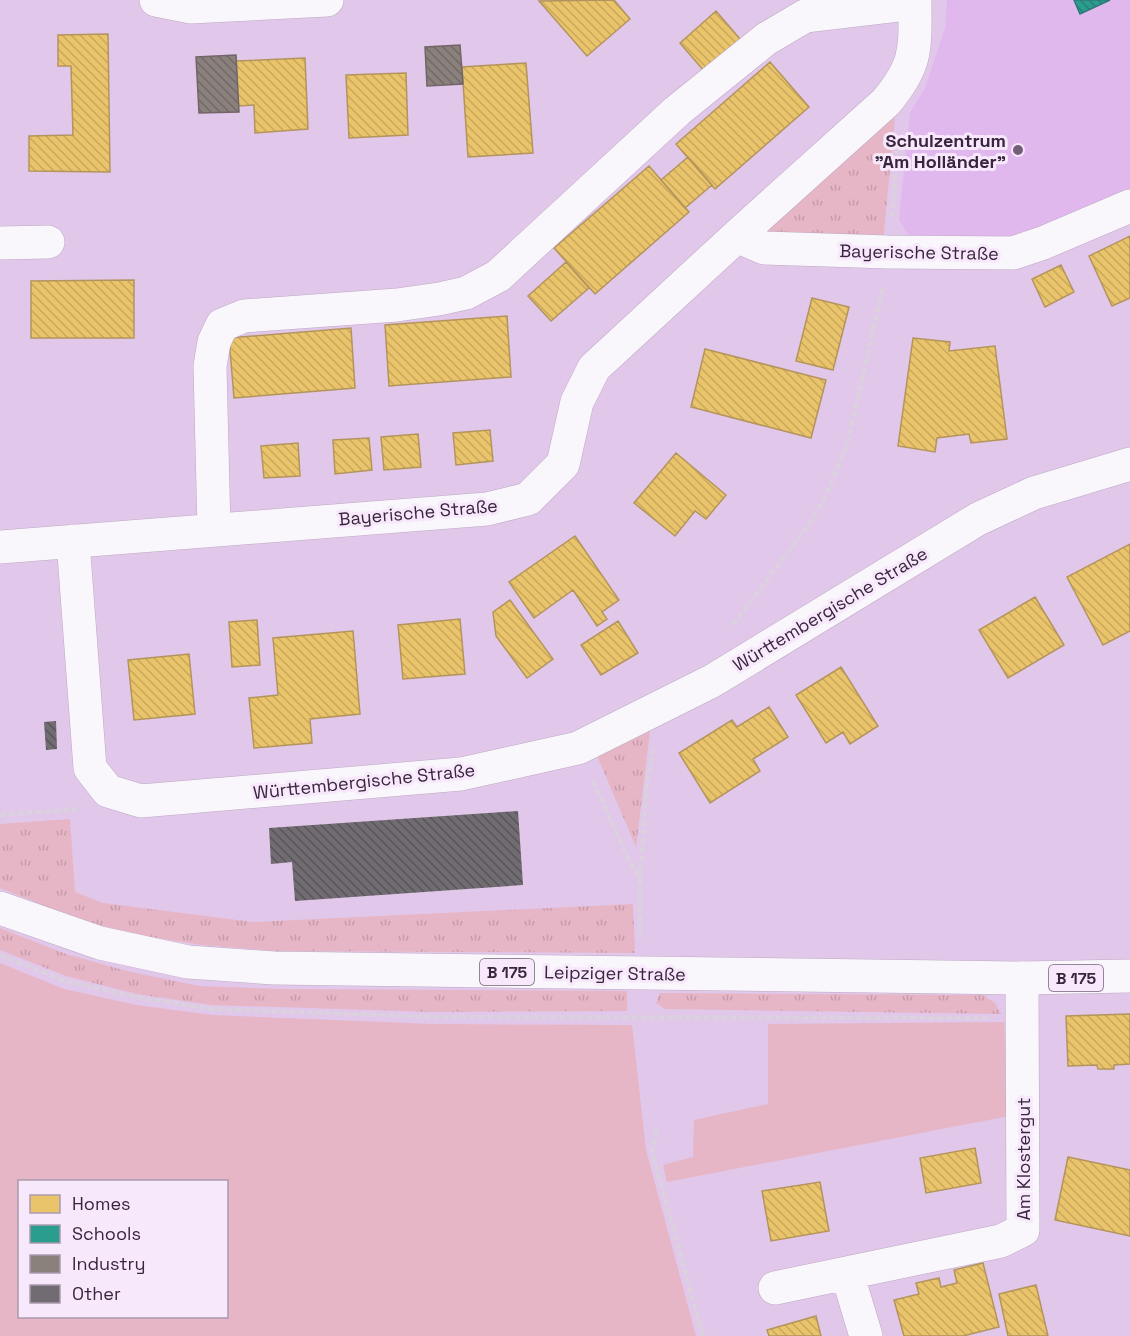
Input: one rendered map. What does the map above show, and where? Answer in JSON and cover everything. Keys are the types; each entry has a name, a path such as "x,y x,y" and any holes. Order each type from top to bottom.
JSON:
{"street":[{"path":"156,0 191,7 327,0"},
{"path":"214,530 210,366 214,342 222,326 244,316 397,305 439,299 466,292 498,276 677,111 766,39 805,16 915,2"},
{"name":"Bayerische Straße","path":"0,547 487,509 528,499 563,464 578,402 594,368 886,102 903,82 910,66 916,34 915,2"},
{"name":"Bayerische Straße","path":"737,236 764,248 1013,253 1130,206"},
{"path":"0,243 48,242"},
{"name":"Württembergische Straße","path":"73,541 90,768 108,791 141,801 461,774 578,748 712,681 978,519 1034,493 1130,464"},
{"name":"Leipziger Straße","path":"0,908 100,943 199,963 286,968 1022,978 1130,976"},
{"name":"Am Klostergut","path":"775,1288 1001,1241 1023,1230 1022,978"},
{"path":"847,1273 866,1336"}],"path":[{"path":"729,630 810,523 824,500 847,445 880,305 888,252 903,82"},
{"path":"641,948 640,879 647,783 660,708"},
{"path":"578,748 640,879"},
{"path":"0,815 110,807 123,795"},
{"path":"0,955 65,981 137,997 211,1009 435,1017 1023,1017"},
{"path":"657,1130 652,1151 703,1336"}],"shaded area":[{"name":"Schulzentrum \"Am Holländer\"","path":"947,0 1130,0 1130,189 1037,233 997,245 915,245 899,220 910,112 924,90 945,28"}],"green space":[{"path":"887,117 895,119 883,242 771,238 766,227"},
{"path":"651,724 636,847 595,751"},
{"path":"70,819 75,892 103,903 253,922 633,904 635,953 278,951 202,945 132,934 75,918 0,888 0,824"},
{"path":"0,928 66,954 127,971 199,986 285,989 627,991 627,1011 434,1012 211,1005 137,994 66,976 0,950"},
{"path":"0,963 64,989 136,1005 213,1015 432,1024 632,1025 646,1150 696,1336 0,1336"},
{"path":"660,993 983,995 995,1003 1001,1014 665,1009 656,1003"},
{"path":"1004,1022 1009,1116 667,1182 663,1165 693,1157 694,1120 768,1104 768,1024"}],"building: Homes":[{"path":"614,0 630,19 587,56 539,1"},
{"path":"716,11 740,39 704,71 680,43"},
{"path":"108,34 110,172 29,171 29,136 73,135 71,66 58,66 58,35"},
{"path":"305,58 308,129 255,133 254,105 238,106 236,61"},
{"path":"770,62 809,107 715,189 676,144"},
{"path":"526,63 533,153 468,157 462,67"},
{"path":"406,73 408,135 349,138 346,75"},
{"path":"688,157 712,185 685,208 661,180"},
{"path":"649,166 689,212 595,294 554,248"},
{"path":"1130,236 1130,298 1112,306 1089,256"},
{"path":"566,262 589,288 551,321 528,296"},
{"path":"1061,265 1074,292 1045,307 1032,279"},
{"path":"134,280 134,338 31,338 31,281"},
{"path":"812,298 849,307 833,370 796,361"},
{"path":"507,316 511,377 389,386 385,325"},
{"path":"351,328 355,388 234,398 229,338"},
{"path":"913,338 950,342 949,351 995,346 1007,439 971,443 969,434 937,438 935,452 898,446"},
{"path":"705,349 826,380 811,438 691,407"},
{"path":"490,430 493,461 456,465 453,433"},
{"path":"418,434 421,467 384,470 381,437"},
{"path":"369,438 372,470 335,474 333,440"},
{"path":"298,443 300,476 264,478 261,446"},
{"path":"676,453 726,495 706,519 695,511 675,536 634,503"},
{"path":"575,536 619,600 602,612 607,619 597,626 573,590 534,618 509,582"},
{"path":"1130,544 1130,631 1103,645 1067,577"},
{"path":"1035,597 1064,645 1008,678 979,630"},
{"path":"510,600 553,659 527,678 496,636 493,612"},
{"path":"460,619 465,674 403,679 398,625"},
{"path":"257,620 260,665 232,667 229,622"},
{"path":"618,621 638,653 601,675 581,645"},
{"path":"353,631 360,714 310,719 312,743 254,748 249,698 278,695 273,638"},
{"path":"189,654 195,714 134,720 128,660"},
{"path":"841,667 878,726 850,744 843,732 826,743 796,695"},
{"path":"769,707 788,737 753,759 760,771 710,803 679,753 732,720 737,727"},
{"path":"1130,1014 1130,1064 1114,1065 1114,1069 1098,1069 1097,1065 1068,1066 1066,1016"},
{"path":"975,1148 981,1183 926,1193 920,1158"},
{"path":"1068,1157 1130,1170 1130,1236 1055,1220"},
{"path":"820,1182 829,1231 771,1241 762,1191"},
{"path":"983,1263 999,1327 963,1336 904,1336 894,1300 919,1294 916,1283 939,1278 941,1287 957,1283 954,1270"},
{"path":"1036,1285 1048,1336 1008,1336 999,1294"},
{"path":"816,1316 821,1336 769,1336 767,1330"}],"building: Schools":[{"path":"1074,0 1110,0 1080,14"}],"building: Industry":[{"path":"460,45 463,84 427,86 425,47"},
{"path":"236,55 239,112 199,113 196,57"}],"building: Other":[{"path":"56,721 57,749 46,750 44,722"},
{"path":"518,811 523,885 295,901 292,862 271,864 269,828"}],"place":[{"name":"Schulzentrum \"Am Holländer\"","path":"1018,150"}]}
